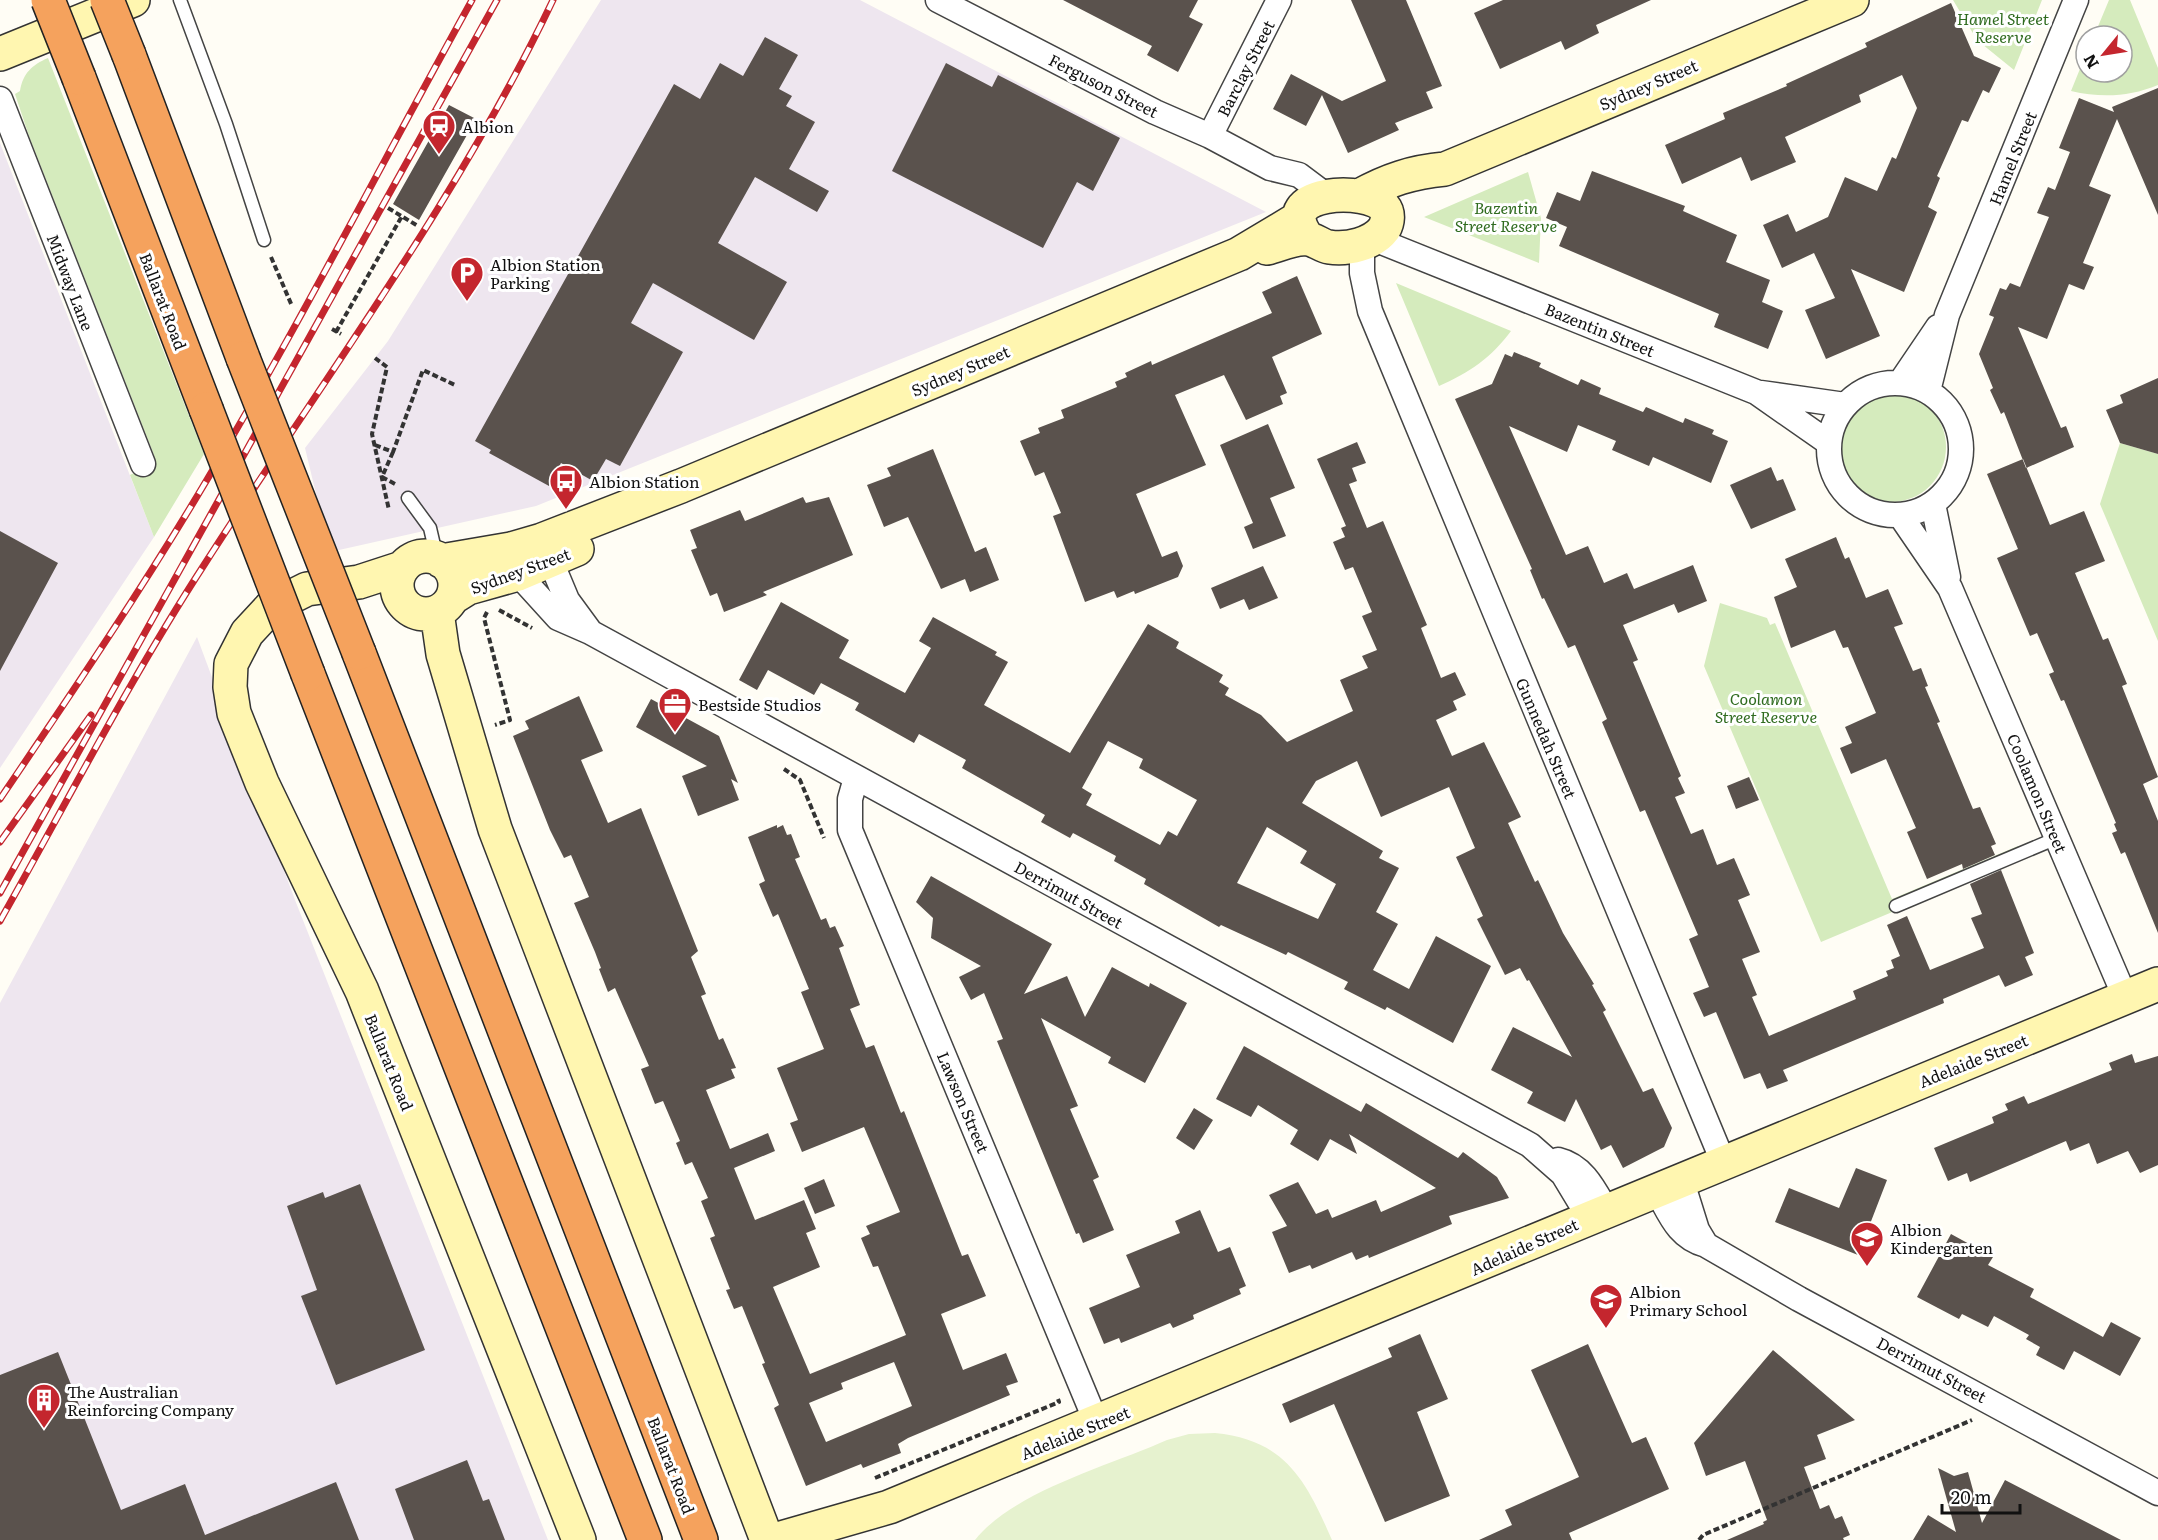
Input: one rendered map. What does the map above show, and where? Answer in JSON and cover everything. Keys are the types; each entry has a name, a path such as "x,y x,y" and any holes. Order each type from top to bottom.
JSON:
{"highway":[{"name":"Ballarat Road","path":"48,0 645,1540"},
{"name":"Ballarat Road","path":"107,0 243,358 701,1540"}],"street":[{"path":"0,54 133,0"},
{"name":"Ferguson Street","path":"938,0 1155,112 1210,136 1270,168 1288,187 1343,222"},
{"name":"Barclay Street","path":"1210,136 1279,0"},
{"name":"Sydney Street","path":"439,559 504,551 546,550 681,486 1239,254 1343,222 1432,181 1444,169 1852,0"},
{"name":"Hamel Street","path":"1928,391 1947,315 2076,0"},
{"name":"Midway Lane","path":"0,99 143,464"},
{"name":"Bazentin Street","path":"1343,222 1756,392 1829,444"},
{"name":"Gunnedah Street","path":"1343,222 1362,273 1370,311 1724,1164"},
{"name":"Gunnedah Street","path":"1343,222 1344,268 1354,292 1370,311"},
{"name":"Hamel Street","path":"1900,383 1947,315"},
{"path":"1900,383 1928,391 1948,409 1959,433 1961,446 1957,473 1943,495 1933,504 1917,512 1900,515 1874,512 1852,500 1843,491 1831,469 1829,444 1834,423 1845,405 1859,393 1875,385 1900,383"},
{"name":"Bazentin Street","path":"1756,392 1845,405"},
{"name":"Coolamon Street","path":"1933,504 1950,588"},
{"name":"Coolamon Street","path":"1900,515 1950,588 2125,997"},
{"name":"Sydney Street","path":"444,605 468,588 526,582 546,550"},
{"name":"Derrimut Street","path":"546,550 567,600 590,632"},
{"path":"414,558 439,559 452,573 454,590 444,605 429,614 413,611 401,600 397,584 402,568 414,558"},
{"name":"Ballarat Road","path":"402,568 359,582 307,589 271,607 247,633 231,664 230,687 234,713 262,783 362,991 579,1540"},
{"name":"Derrimut Street","path":"526,582 558,618 590,632 1520,1139 1546,1157 1569,1162 1590,1182 1598,1213"},
{"path":"444,605 443,654 495,829 767,1540"},
{"name":"Lawson Street","path":"856,778 850,799 850,830 1097,1424"},
{"name":"Adelaide Street","path":"774,1540 889,1507 1097,1424 1478,1266 1598,1213 1724,1164 2158,984"},
{"name":"Derrimut Street","path":"1669,1186 1706,1245 1799,1299 1986,1398 2158,1493"},
{"name":"Adelaide Street","path":"835,1540 889,1507"}],"lane":[{"path":"180,0 226,124 264,240"},
{"path":"408,498 430,528 439,559"},
{"path":"1896,906 2057,838"}],"path":[{"path":"388,208 418,225"},
{"path":"336,332 402,216"},
{"path":"264,240 287,301 292,306"},
{"path":"375,358 387,367 372,434 390,510"},
{"path":"382,477 423,370 455,385"},
{"path":"374,445 393,452"},
{"path":"526,582 494,607 535,630"},
{"path":"491,727 510,720 484,618 492,608"},
{"path":"774,764 800,780 827,844"},
{"path":"864,1482 1059,1402 1054,1391"},
{"path":"1699,1540 1703,1535 1971,1420 1986,1398"}],"shaded area":[{"path":"601,0 860,0 1266,212 536,506 330,552 305,448 388,341"},
{"path":"0,143 154,537 0,768"},
{"path":"197,637 295,900 548,1540 0,1540 0,1003"}],"green space":[{"name":"Hamel Street Reserve","path":"1953,0 2042,0 2014,70 1977,40"},
{"name":"Hamel Street Reserve","path":"2109,0 2130,0 2158,68 2158,85 2136,92 2115,95 2093,95 2071,91 2074,84 2134,84 2134,24 2099,24"},
{"path":"48,58 204,454 154,537 130,475 142,469 154,455 29,136 15,94 20,91 23,79 29,70"},
{"name":"Bazentin Street Reserve","path":"1528,172 1541,218 1539,263 1424,217"},
{"path":"1396,283 1511,331 1496,349 1479,363 1439,386"},
{"path":"1891,392 1912,396 1930,408 1942,426 1946,447 1942,468 1930,486 1912,498 1891,502 1870,498 1852,486 1840,468 1836,447 1840,426 1852,408 1870,396"},
{"path":"2120,443 2158,454 2158,641 2100,504"},
{"name":"Coolamon Street Reserve","path":"1720,603 1767,618 1770,625 1775,623 1892,899 2018,846 2023,857 1821,942 1704,666"},
{"path":"1215,1433 1239,1437 1260,1444 1276,1454 1302,1482 1313,1499 1332,1540 975,1540 1013,1507 1064,1481 1167,1440 1189,1434"}],"building":[{"path":"1063,0 1198,0 1189,17 1203,24 1178,72 1147,55 1152,46"},
{"path":"1351,0 1406,0 1442,86 1426,92 1433,108 1395,123 1399,130 1348,153 1322,95 1306,126 1273,109 1291,74 1342,101 1386,81"},
{"path":"1503,0 1651,0 1596,25 1599,33 1565,50 1561,41 1500,69 1474,13"},
{"path":"1951,3 1974,56 2001,68 1989,93 1983,90 1968,122 1962,120 1937,176 1940,178 1928,207 1937,212 1904,292 1851,269 1880,336 1826,359 1805,310 1835,298 1814,253 1782,268 1763,225 1788,214 1796,232 1828,217 1845,177 1877,191 1892,157 1896,159 1917,108 1902,75 1859,95 1861,102 1785,137 1796,162 1751,181 1741,157 1682,184 1665,145 1725,119 1723,113 1787,86 1786,84 1867,47 1865,43"},
{"path":"765,37 798,55 779,89 792,96 786,106 815,122 789,169 829,191 817,212 755,177 718,243 787,282 754,340 653,283 631,323 683,352 620,466 606,459 593,481 561,463 549,486 489,453 491,450 475,441 674,84 700,99 720,63 743,76"},
{"path":"946,63 992,87 998,75 1120,138 1093,191 1077,182 1043,248 892,171"},
{"path":"2158,88 2158,215 2117,119 2089,186 2111,195 2083,263 2094,267 2084,290 2069,284 2047,339 2018,327 2061,428 2066,426 2074,447 2026,468 2004,412 2001,414 1990,390 1993,388 1979,354 1994,317 1989,315 2000,288 2006,290 2010,283 2020,287 2049,217 2037,213 2048,187 2055,190 2070,152 2059,148 2079,98 2114,112 2112,107"},
{"path":"449,105 476,119 419,220 393,204"},
{"path":"1592,171 1685,206 1683,211 1737,235 1726,262 1770,280 1762,302 1783,311 1768,349 1714,327 1719,314 1559,246 1567,227 1546,218 1557,192 1580,201"},
{"path":"1297,276 1322,334 1272,357 1287,393 1280,396 1283,404 1246,420 1224,375 1175,395 1206,465 1136,494 1162,557 1177,551 1183,566 1178,577 1135,594 1134,591 1117,598 1114,591 1085,602 1053,516 1061,513 1044,472 1035,476 1020,441 1040,433 1038,428 1064,418 1061,410 1117,387 1115,382 1127,377 1125,373 1151,361 1152,365 1272,313 1262,292"},
{"path":"1514,352 1541,363 1539,367 1578,385 1581,379 1601,388 1599,394 1643,412 1646,407 1683,423 1685,418 1714,430 1712,434 1728,441 1711,483 1653,457 1649,466 1612,450 1616,441 1578,425 1567,452 1509,426 1566,555 1588,546 1604,583 1627,573 1634,589 1693,565 1707,601 1678,613 1674,604 1623,625 1638,660 1633,662 1681,776 1678,778 1685,793 1675,797 1691,834 1703,829 1717,865 1734,858 1750,895 1738,900 1760,952 1742,959 1757,995 1752,997 1769,1036 1856,999 1853,991 1888,976 1886,971 1894,968 1891,960 1900,956 1887,925 1907,916 1930,970 1984,948 1971,918 1982,914 1970,884 2001,870 2034,953 2025,957 2033,975 2005,987 1999,975 1943,999 1944,1003 1783,1070 1788,1081 1767,1089 1760,1073 1744,1079 1716,1012 1704,1017 1693,993 1709,987 1689,939 1698,935 1645,810 1640,812 1602,722 1607,719 1575,645 1568,648 1544,598 1542,599 1530,570 1532,569 1455,399 1492,384 1505,354 1512,357"},
{"path":"2158,378 2158,454 2120,443 2106,410 2123,403 2120,395"},
{"path":"1268,424 1295,488 1270,498 1286,536 1253,549 1244,527 1253,523 1220,445"},
{"path":"1357,442 1366,463 1352,468 1357,481 1349,484 1367,528 1383,521 1427,625 1421,628 1441,678 1455,672 1466,695 1453,701 1457,710 1436,720 1452,756 1484,742 1521,817 1508,823 1535,882 1538,880 1563,933 1594,984 1592,985 1606,1010 1603,1012 1643,1092 1653,1088 1672,1128 1664,1147 1623,1168 1611,1145 1601,1150 1576,1099 1565,1122 1527,1103 1533,1092 1491,1070 1513,1027 1572,1057 1520,968 1505,975 1477,919 1483,916 1456,857 1475,848 1449,787 1381,817 1357,761 1316,781 1302,803 1383,851 1379,858 1399,868 1376,912 1398,924 1373,970 1409,989 1436,936 1491,966 1453,1043 1387,1007 1385,1010 1344,989 1348,982 1288,952 1286,955 1221,925 1219,927 1144,884 1146,879 1114,861 1116,856 1073,833 1070,838 1041,822 1045,815 962,768 966,760 919,734 914,743 855,710 859,703 821,683 814,695 768,670 757,690 739,680 781,602 849,640 839,658 905,693 931,648 919,641 933,617 997,652 995,655 1008,662 984,705 1070,753 1148,624 1179,642 1176,648 1223,675 1219,682 1229,688 1225,695 1261,715 1287,742 1353,711 1340,680 1368,668 1362,656 1377,650 1362,616 1372,612 1353,567 1345,570 1333,542 1345,537 1341,528 1346,526 1317,459","holes":["1108,741 1143,759 1139,768 1197,800 1177,836 1168,831 1160,845 1086,805 1092,794 1082,788","1267,827 1307,851 1300,863 1336,884 1318,919 1237,883"]},
{"path":"933,449 975,552 986,547 999,580 970,592 965,579 941,589 908,517 884,527 867,485 891,476 887,468"},
{"path":"2023,459 2050,525 2084,511 2105,561 2075,573 2103,640 2108,638 2127,684 2122,686 2158,777 2143,784 2158,821 2158,933 2125,852 2121,854 2112,833 2117,831 2114,824 2116,823 2064,700 2061,701 2049,674 2054,672 2037,633 2030,636 1997,558 2018,549 1987,474"},
{"path":"1771,467 1777,481 1783,479 1796,510 1751,529 1730,485"},
{"path":"803,497 806,503 829,497 853,555 763,592 767,595 724,612 717,593 710,596 691,550 697,548 690,530 740,510 745,521"},
{"path":"0,531 58,563 0,671"},
{"path":"1836,537 1845,559 1849,557 1866,598 1888,589 1903,624 1894,627 1913,671 1921,668 1928,686 1925,687 1940,722 1937,723 1973,809 1980,807 1996,844 1991,846 1995,855 1963,869 1962,864 1927,879 1907,832 1916,828 1886,759 1851,774 1840,748 1852,743 1845,727 1876,713 1848,647 1843,648 1835,630 1791,648 1774,597 1797,587 1785,559"},
{"path":"1263,566 1278,598 1249,610 1244,599 1220,609 1211,588"},
{"path":"579,696 603,751 581,760 608,823 641,808 698,951 691,957 706,994 701,996 719,1040 723,1038 736,1068 731,1069 735,1078 706,1090 730,1149 768,1133 775,1151 734,1168 755,1220 804,1200 816,1229 806,1233 820,1267 773,1287 810,1374 906,1335 878,1266 873,1267 861,1238 870,1234 866,1226 900,1212 864,1127 802,1152 790,1123 798,1120 777,1068 824,1049 801,992 809,989 778,914 773,917 759,884 765,881 748,837 777,825 777,828 783,825 787,835 791,834 800,857 795,859 821,920 826,918 830,928 835,926 844,946 839,948 860,1005 850,1009 866,1048 874,1045 901,1113 904,1111 962,1256 968,1254 986,1296 941,1314 963,1370 1006,1353 1018,1382 1006,1386 1010,1395 908,1438 898,1444 901,1453 863,1468 861,1464 806,1486 774,1408 779,1405 742,1306 734,1309 726,1290 730,1289 710,1238 715,1236 701,1201 708,1198 692,1162 685,1165 676,1143 680,1141 663,1101 655,1104 641,1069 649,1066 615,988 608,992 595,952 574,903 589,897 571,855 564,858 550,830 513,736 529,729 525,721","holes":["894,1362 912,1406 826,1442 809,1403 843,1389 841,1383"]},
{"path":"651,699 719,736 738,783 731,779 739,800 698,816 682,776 707,766 636,727"},
{"path":"1749,777 1759,800 1736,809 1727,786"},
{"path":"931,876 1052,944 1024,994 1067,976 1085,1017 1112,967 1149,987 1150,983 1187,1003 1145,1083 1108,1063 1111,1057 1041,1018 1078,1106 1070,1109 1099,1177 1093,1180 1114,1230 1083,1243 1079,1233 1076,1234 997,1041 1003,1039 984,993 971,1000 959,977 981,966 931,938 933,918 916,902"},
{"path":"1244,1046 1361,1112 1366,1103 1458,1158 1463,1152 1497,1177 1509,1198 1449,1216 1452,1224 1369,1258 1368,1255 1356,1260 1352,1252 1312,1269 1310,1265 1289,1273 1272,1232 1287,1226 1269,1195 1298,1182 1316,1214 1328,1209 1332,1218 1376,1200 1381,1212 1436,1188 1349,1134 1357,1154 1330,1139 1318,1161 1290,1144 1298,1130 1258,1105 1251,1117 1216,1099"},
{"path":"2132,1054 2135,1063 2158,1056 2158,1165 2140,1173 2128,1151 2097,1164 2089,1143 2070,1151 2066,1141 1970,1182 1967,1173 1948,1181 1934,1148 1994,1123 1992,1117 2008,1110 2005,1104 2024,1096 2028,1104 2112,1070 2109,1063"},
{"path":"1194,1108 1213,1120 1194,1150 1176,1138"},
{"path":"1856,1168 1887,1180 1858,1255 1775,1222 1789,1188 1839,1208"},
{"path":"824,1179 835,1206 815,1214 804,1188"},
{"path":"360,1184 425,1350 336,1385 301,1296 317,1290 287,1206 323,1192 325,1198"},
{"path":"1200,1210 1218,1252 1230,1247 1246,1286 1239,1289 1241,1294 1193,1315 1194,1319 1173,1328 1170,1323 1121,1343 1119,1338 1104,1344 1089,1308 1140,1287 1126,1255 1180,1233 1175,1221"},
{"path":"1951,1234 1993,1257 1988,1265 2034,1289 2030,1297 2103,1337 2111,1322 2141,1338 2120,1376 2074,1351 2064,1370 2036,1355 2040,1347 2026,1339 2029,1335 1994,1316 1988,1327 1962,1314 1959,1319 1917,1297"},
{"path":"1420,1334 1448,1399 1417,1412 1450,1496 1385,1522 1334,1404 1290,1423 1282,1404 1392,1357 1388,1348"},
{"path":"1588,1344 1632,1443 1646,1437 1669,1489 1569,1533 1572,1540 1479,1540 1512,1525 1505,1510 1579,1477 1531,1370"},
{"path":"1773,1350 1855,1420 1817,1435 1826,1459 1804,1467 1820,1509 1829,1505 1835,1519 1842,1516 1850,1535 1843,1538 1844,1540 1727,1540 1764,1524 1763,1522 1767,1520 1745,1461 1706,1476 1694,1443"},
{"name":"The Australian Reinforcing Company","path":"58,1352 121,1510 185,1484 205,1535 336,1482 359,1540 0,1540 0,1375"},
{"path":"467,1460 483,1501 489,1499 505,1540 414,1540 395,1489"},
{"path":"1938,1468 1954,1476 1968,1472 1982,1523 2005,1480 2121,1540 1913,1540 1928,1515 1956,1532"}],"railway":[{"path":"0,799 132,600 208,478 309,300 472,0"},
{"path":"0,893 497,0"},
{"path":"0,921 150,652 204,565 432,218 516,74 553,0"},
{"path":"0,842 91,715"}],"place":[{"name":"Albion","path":"439,155"},
{"name":"Albion Station Parking","path":"467,302"},
{"name":"Albion Station","path":"566,510"},
{"name":"Bestside Studios","path":"675,733"},
{"name":"Albion Kindergarten","path":"1867,1267"},
{"name":"Albion Primary School","path":"1606,1329"},
{"name":"The Australian Reinforcing Company","path":"44,1429"}]}
